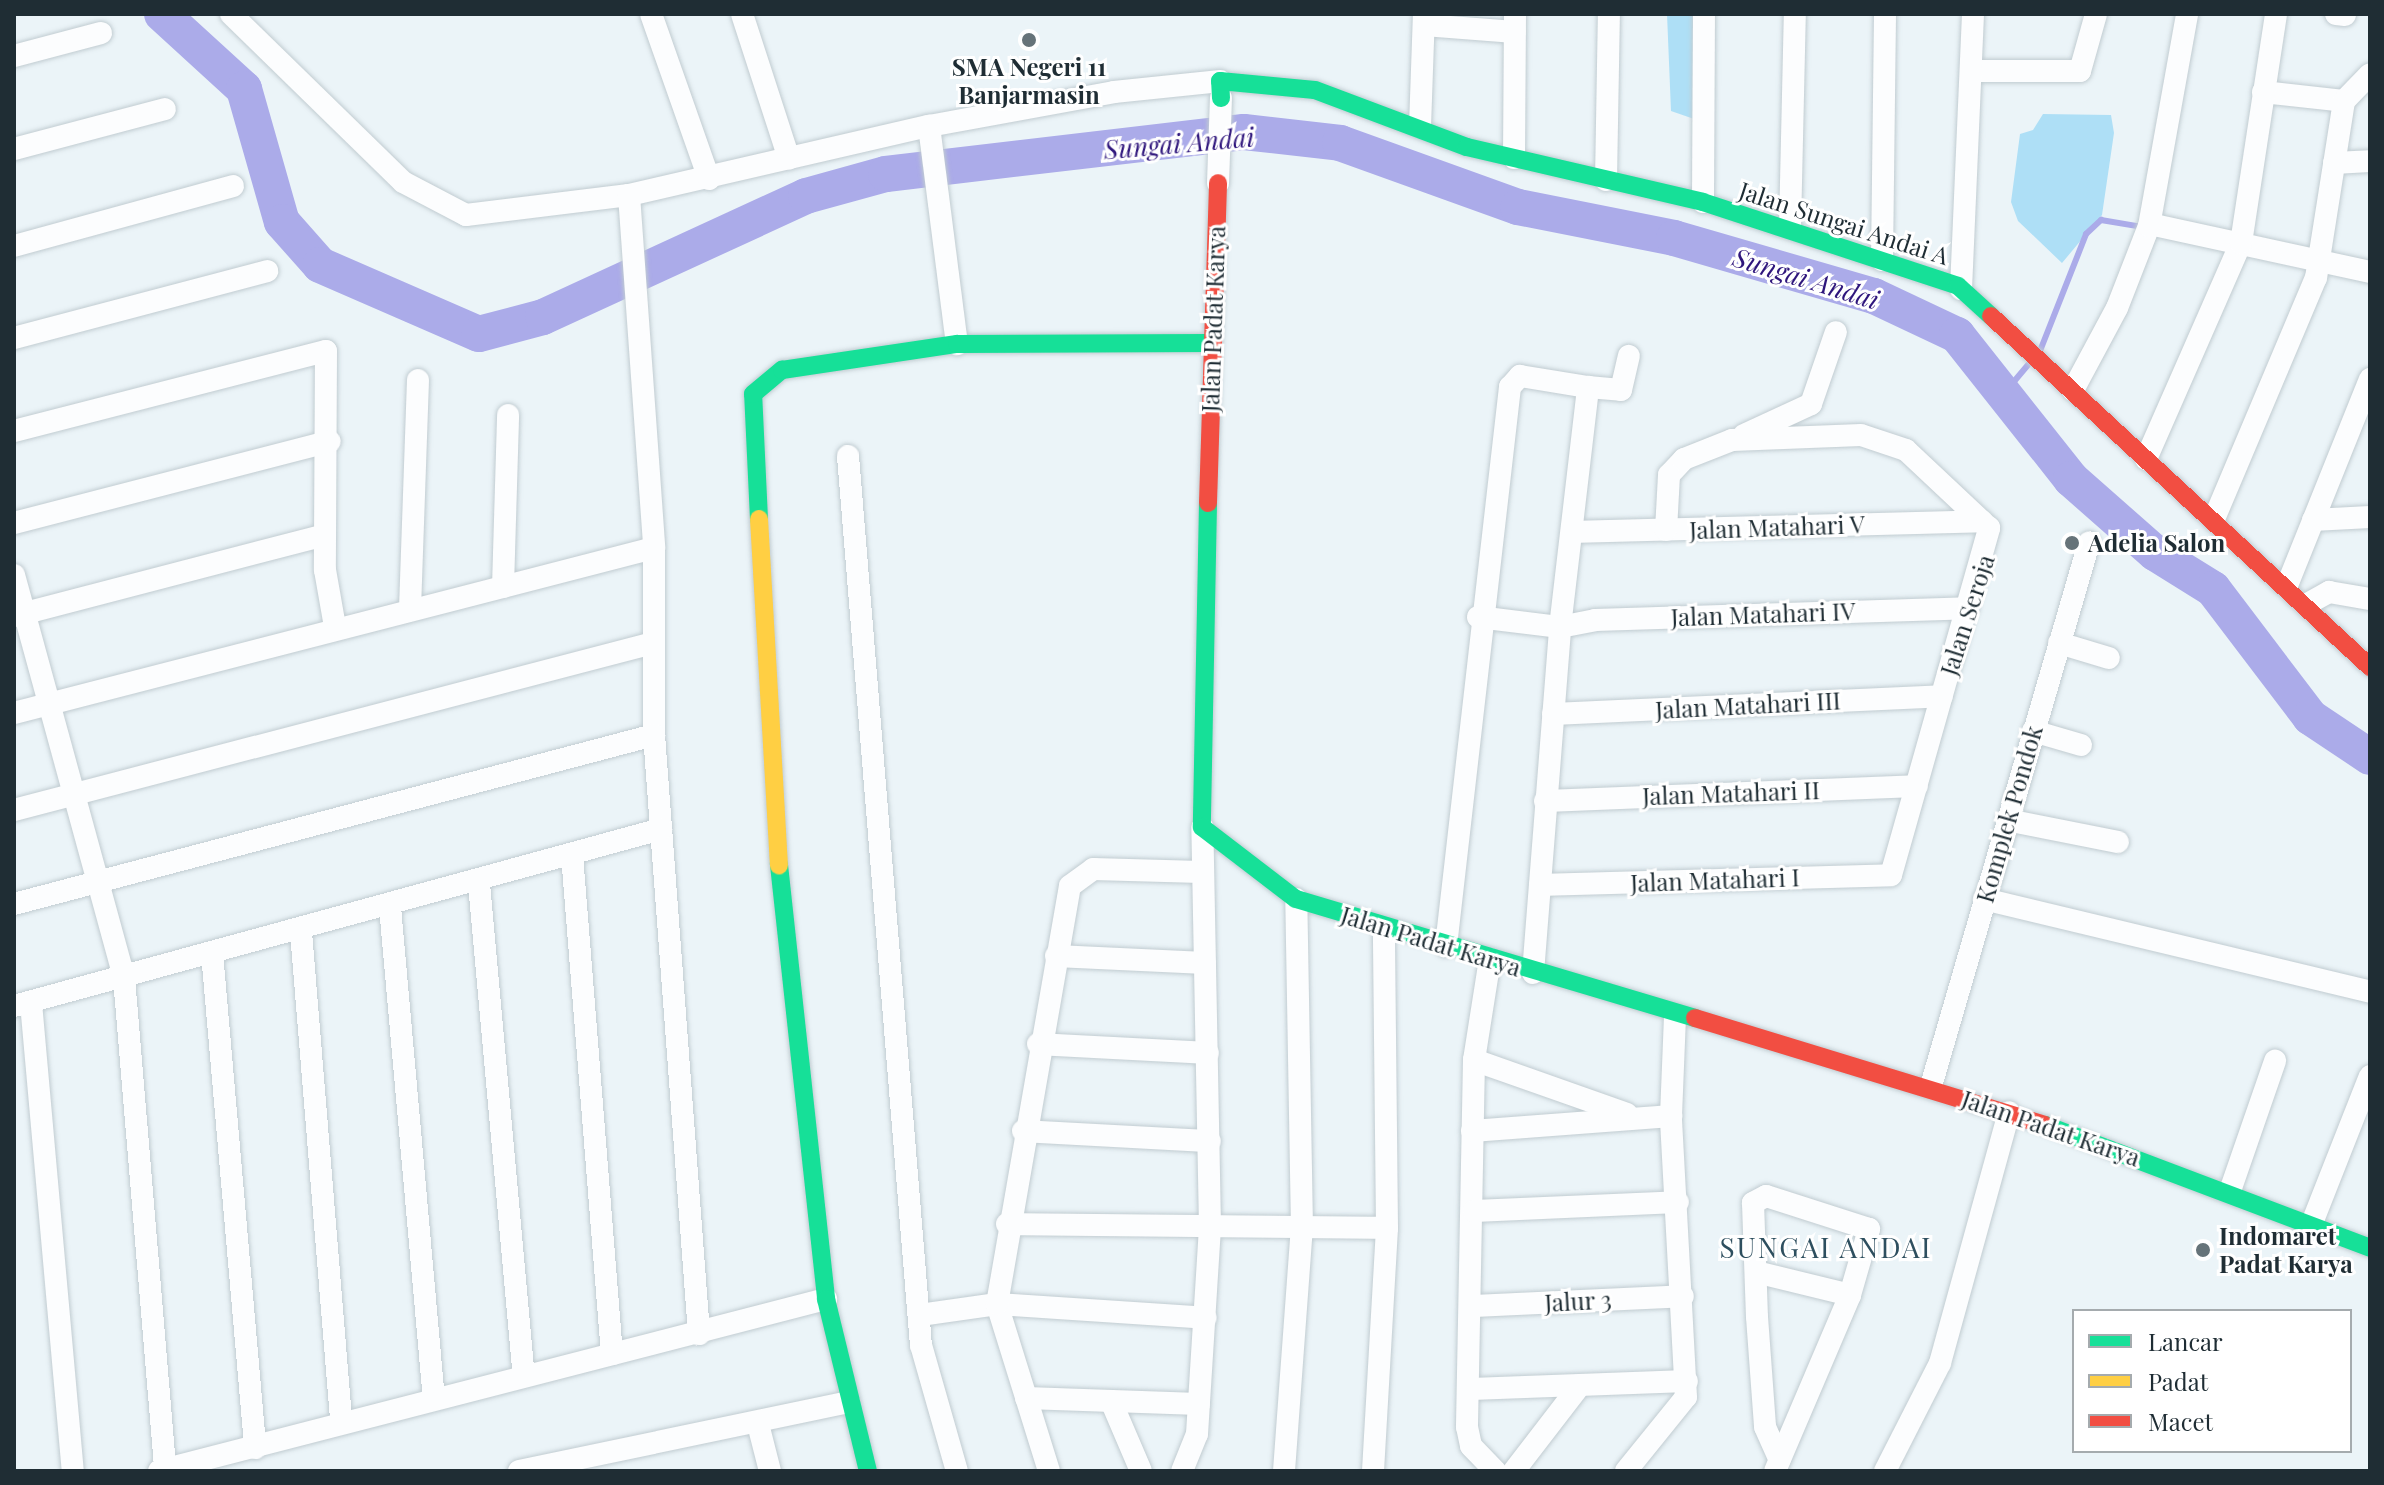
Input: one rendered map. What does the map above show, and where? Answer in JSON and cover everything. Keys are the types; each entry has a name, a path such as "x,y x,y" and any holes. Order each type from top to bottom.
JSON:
{"street":[{"path":"231,14 403,182 443,209 496,216 709,179 929,126 1114,92 1220,90"},
{"path":"651,14 709,179"},
{"path":"742,14 789,159"},
{"path":"1606,180 1609,14"},
{"path":"1703,202 1704,14"},
{"path":"1790,227 1795,14"},
{"path":"1882,260 1885,14"},
{"path":"1961,289 1973,14"},
{"path":"1972,71 2080,71 2096,14"},
{"path":"2073,390 2149,227 2187,14"},
{"path":"2146,459 2239,247 2276,14"},
{"path":"2336,14 2345,15"},
{"path":"1420,127 1424,20 1515,23 1514,158"},
{"path":"14,56 101,33"},
{"path":"2214,519 2318,269 2344,101 2370,74"},
{"name":"Jalan Sungai Andai A","path":"1220,90 1315,90 1514,158 1703,202 1790,227 1961,289 2146,459 2288,583 2370,667"},
{"name":"Jalan Padat Karya","path":"1220,90 1211,343 1202,827 1296,899 1675,1017 1931,1086 2230,1191 2370,1248"},
{"path":"2263,92 2344,101"},
{"path":"14,149 165,109"},
{"path":"929,126 935,150 957,344"},
{"path":"2334,163 2370,161"},
{"path":"14,246 233,186"},
{"path":"629,195 640,310 654,548 654,735 699,1334"},
{"path":"2149,227 2318,269 2370,272"},
{"path":"14,338 267,271"},
{"path":"1732,440 1811,404 1836,332"},
{"path":"868,1471 826,1299 771,786 749,409 759,383 782,370 957,344 1211,343"},
{"path":"14,431 323,350 331,364 325,535 335,627"},
{"path":"1446,946 1478,617 1513,380 1621,390 1629,356"},
{"path":"2288,583 2313,520 2360,428 2370,379"},
{"path":"410,609 418,380"},
{"path":"1533,973 1560,627 1588,387"},
{"path":"503,587 508,415"},
{"name":"Jalan Seroja","path":"1666,530 1672,468 1732,440 1861,435 1892,442 1982,521 1992,535 1891,875"},
{"path":"14,523 330,441"},
{"path":"848,456 923,1361 957,1471"},
{"path":"2313,520 2370,517"},
{"name":"Jalan Matahari V","path":"1572,532 1982,521"},
{"path":"19,615 325,535"},
{"name":"Komplek Pondok","path":"1931,1086 2089,543"},
{"path":"14,713 335,627 654,548"},
{"path":"14,575 19,615 78,793 124,978 162,1470 255,1448 434,1396 699,1334 826,1299"},
{"path":"2309,603 2329,592 2370,599"},
{"name":"Jalan Matahari IV","path":"1478,617 1560,627 1578,620 1968,608"},
{"path":"14,810 653,643"},
{"path":"2059,643 2109,658"},
{"name":"Jalan Matahari III","path":"1553,714 1942,696"},
{"path":"2033,731 2081,745"},
{"path":"14,904 654,735"},
{"name":"Jalan Matahari II","path":"1545,801 1917,786"},
{"path":"2007,820 2118,842"},
{"path":"1182,1471 1199,1404 1210,1227 1202,827"},
{"path":"73,1471 23,1004 479,884 661,829"},
{"path":"572,855 612,1354"},
{"path":"1049,1471 997,1304 1007,1224 1038,1044 1070,886 1082,873 1201,872"},
{"name":"Jalan Matahari I","path":"1540,885 1891,875"},
{"path":"479,884 524,1375"},
{"path":"1284,1471 1302,1228 1296,899"},
{"path":"1984,899 2370,992"},
{"path":"390,907 434,1396"},
{"path":"1373,1471 1387,1228 1384,928"},
{"path":"301,932 341,1423"},
{"path":"212,953 255,1448"},
{"path":"1056,956 1205,963"},
{"path":"1490,959 1474,1060 1474,1306 1468,1438 1495,1471"},
{"path":"1626,1471 1681,1412 1687,1381 1671,1116 1675,1017"},
{"path":"1038,1044 1208,1053"},
{"path":"1474,1060 1635,1117"},
{"path":"2230,1191 2275,1061"},
{"path":"2312,1223 2370,1076"},
{"path":"1885,1471 1940,1363 2009,1112"},
{"path":"1472,1131 1671,1116"},
{"path":"1023,1131 1210,1141"},
{"path":"1766,1196 1865,1223 1869,1237 1850,1295 1778,1465 1765,1427 1756,1272 1753,1203 1766,1196"},
{"path":"1474,1211 1678,1202"},
{"path":"1007,1224 1387,1228"},
{"path":"1756,1272 1850,1295"},
{"name":"Jalur 3","path":"1474,1306 1683,1296"},
{"path":"920,1315 997,1304 1206,1318"},
{"path":"1471,1389 1578,1388 1687,1381"},
{"path":"1514,1471 1578,1388"},
{"path":"1026,1398 1199,1404"},
{"path":"1111,1401 1141,1471"},
{"path":"519,1471 758,1424 849,1402"},
{"path":"758,1424 770,1471"}],"shaded area":[{"path":"1667,14 1701,14 1697,120 1671,111"},
{"path":"2043,114 2111,115 2114,133 2102,215 2062,263 2018,221 2011,202 2020,134 2033,130"}],"waterway":[{"name":"Sungai Andai","path":"162,14 244,89 282,222 320,265 479,334 543,317 806,196 886,174 1244,132 1340,143 1518,207 1674,238 1874,296 1957,335 2071,479 2155,553 2213,589 2310,717 2370,757"},
{"path":"2040,351 2086,234 2101,220 2143,227"},
{"path":"2006,391 2028,365"}],"traffic: fast":[{"path":"1221,98 1220,81 1315,90 1467,147 1703,202 1958,286 1991,316"},
{"path":"759,519 753,394 782,370 957,344 1211,343"},
{"path":"1208,503 1202,827 1296,899 1695,1018"},
{"path":"779,865 826,1299 868,1471"},
{"path":"2045,1125 2370,1248"}],"traffic: slow":[{"path":"759,519 779,865"}],"traffic: jam":[{"path":"1208,503 1218,183"},
{"path":"1991,316 2370,667"},
{"path":"1695,1018 2045,1125"}],"place":[{"name":"SMA Negeri 11 Banjarmasin","path":"1029,40"},
{"name":"Adelia Salon","path":"2072,543"},
{"name":"Indomaret Padat Karya","path":"2203,1250"}],"district":[{"name":"SUNGAI ANDAI","path":"1826,1247"}]}
